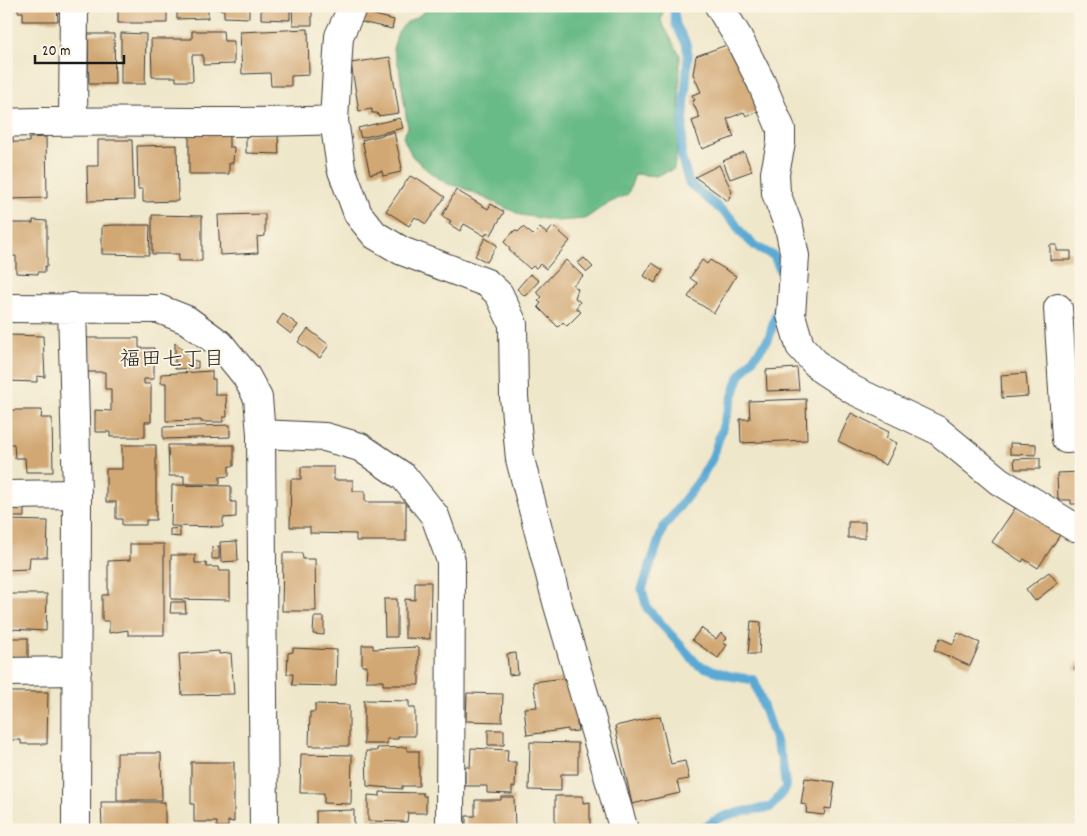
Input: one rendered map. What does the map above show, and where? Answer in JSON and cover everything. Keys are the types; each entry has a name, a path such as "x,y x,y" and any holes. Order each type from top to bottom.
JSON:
{"street":[{"path":"73,121 74,6"},
{"path":"353,6 340,36 334,120 341,168 358,214 375,235 402,251 487,283 499,294 513,324 514,398 520,459 557,602 624,830"},
{"path":"719,6 754,67 777,116 781,129 781,143 775,173 776,193 789,227 795,256 791,315 800,346 821,369 845,385 938,430 999,481 1074,528 1081,528"},
{"path":"6,123 73,121 265,123 334,120"},
{"path":"72,307 77,494 76,830"},
{"path":"6,308 159,309 188,320 220,344 246,376 258,398 261,434 264,830"},
{"path":"1058,308 1066,439 1081,438"},
{"path":"261,434 325,437 360,447 404,477 435,516 451,561 450,830"},
{"path":"6,495 77,494"},
{"path":"6,672 77,670"}],"green space":[{"path":"428,6 664,6 661,21 680,55 679,134 674,169 656,176 635,174 628,194 605,205 585,219 557,221 521,215 461,187 447,184 427,170 412,156 403,137 408,128 399,67 393,49 398,32 406,23 423,13"}],"building":[{"path":"18,6 57,6 58,21 23,21 23,12 18,12"},
{"path":"118,6 167,6 167,23 118,23"},
{"path":"177,6 208,6 208,18 177,19"},
{"path":"215,6 249,6 249,18 224,17 224,10 215,9"},
{"path":"261,6 290,6 290,20 261,19"},
{"path":"312,6 312,25 293,25 292,8"},
{"path":"363,12 394,20 392,29 361,22"},
{"path":"308,29 309,75 291,76 291,86 271,86 270,73 242,74 240,32"},
{"path":"192,31 223,31 224,41 234,41 234,64 203,65 203,55 192,55 193,81 176,81 176,77 152,77 151,39 192,39"},
{"path":"121,33 146,34 145,84 121,84"},
{"path":"88,34 114,34 115,84 89,84"},
{"path":"735,42 763,109 746,116 744,112 727,119 734,137 702,149 692,121 700,118 692,101 695,100 692,95 701,92 693,74 696,56"},
{"path":"390,57 399,113 378,116 377,113 372,113 372,109 359,111 351,63"},
{"path":"400,118 403,128 361,138 358,128"},
{"path":"394,132 402,168 400,168 401,172 383,176 382,171 370,174 362,140"},
{"path":"189,134 229,134 229,147 234,147 233,163 229,163 229,174 189,174"},
{"path":"246,134 278,135 279,154 246,153"},
{"path":"46,137 47,198 10,199 10,192 6,192 6,138 13,138 13,142 29,142 29,138"},
{"path":"98,140 132,140 134,200 88,201 87,166 98,166"},
{"path":"177,145 178,201 143,202 143,189 138,189 137,146"},
{"path":"744,152 752,171 730,179 723,161"},
{"path":"719,165 732,191 728,201 695,177"},
{"path":"410,176 417,178 445,197 426,224 415,217 409,226 386,211"},
{"path":"456,190 488,209 491,204 504,212 491,235 487,232 485,236 464,224 460,231 449,224 451,221 442,216"},
{"path":"265,214 265,236 257,237 258,253 220,255 218,215"},
{"path":"152,215 202,216 202,261 178,261 179,254 152,254"},
{"path":"33,220 47,221 47,267 45,266 45,272 38,272 38,274 16,273 16,256 12,256 12,245 6,245 6,223 33,223"},
{"path":"150,225 149,255 102,254 102,226"},
{"path":"553,226 570,241 546,269 540,264 536,268 533,266 530,269 509,250 510,248 504,242 515,230 518,232 523,227 533,235 540,228 547,234"},
{"path":"485,238 497,245 487,262 475,256"},
{"path":"1050,245 1057,245 1057,251 1071,251 1071,260 1050,260"},
{"path":"584,258 593,267 587,272 578,263"},
{"path":"566,260 583,276 573,285 578,289 575,298 580,302 576,308 581,312 567,326 563,322 558,327 538,307 541,303 538,301 542,297 536,292"},
{"path":"702,260 707,264 710,260 736,276 714,313 688,297 697,283 690,278"},
{"path":"652,263 663,270 655,283 644,276"},
{"path":"530,274 539,281 525,296 517,289"},
{"path":"283,314 298,325 291,334 277,323"},
{"path":"308,329 329,345 320,358 298,342"},
{"path":"8,335 43,336 45,377 37,376 37,382 6,381 6,337"},
{"path":"87,338 139,338 139,348 154,348 154,379 144,379 144,384 151,384 151,422 145,422 145,437 110,437 110,432 95,432 95,410 111,411 111,389 105,389 105,372 87,372"},
{"path":"175,343 195,361 198,361 198,368 175,369"},
{"path":"797,368 799,390 767,391 766,370"},
{"path":"212,371 212,379 215,379 215,395 226,395 227,417 223,417 223,422 201,422 201,420 166,421 166,383 161,383 161,374"},
{"path":"1026,373 1028,396 1002,398 1001,375"},
{"path":"806,399 807,440 741,443 740,419 750,419 749,401"},
{"path":"6,410 42,410 41,418 52,418 53,472 26,472 25,458 15,458 14,444 6,444"},
{"path":"851,413 889,432 886,438 897,443 886,465 838,441"},
{"path":"230,425 230,437 163,439 163,427"},
{"path":"1010,443 1036,444 1036,455 1010,454"},
{"path":"122,445 156,445 156,520 146,520 146,525 122,525 122,519 116,519 116,502 106,502 106,469 122,469"},
{"path":"168,445 234,445 234,466 229,466 229,476 220,477 220,484 184,484 184,476 169,476"},
{"path":"1040,458 1040,469 1015,469 1014,459"},
{"path":"301,467 334,467 334,480 353,480 353,491 365,491 365,502 406,502 406,541 356,541 356,534 310,533 310,527 290,527 291,479 301,479"},
{"path":"1081,472 1081,504 1071,504 1071,500 1058,500 1057,473"},
{"path":"172,485 231,486 231,502 236,502 236,517 223,518 223,527 171,526"},
{"path":"1016,507 1060,535 1038,568 1024,559 1022,562 992,542"},
{"path":"10,509 24,509 24,517 10,517"},
{"path":"6,520 48,521 47,557 30,557 29,569 6,570"},
{"path":"848,522 865,522 865,538 848,538"},
{"path":"180,528 180,537 170,536 170,529"},
{"path":"237,541 238,561 221,562 220,542"},
{"path":"130,544 164,544 164,635 128,635 128,630 109,633 109,621 102,621 102,595 108,595 108,561 130,560"},
{"path":"219,546 219,559 212,559 212,547"},
{"path":"283,553 302,553 303,559 315,559 316,611 282,611"},
{"path":"171,555 195,555 195,563 206,563 207,567 218,567 219,571 230,571 230,600 171,599"},
{"path":"1049,572 1058,583 1035,601 1026,589"},
{"path":"415,582 431,582 430,639 405,638 405,599 415,600"},
{"path":"10,594 47,594 46,631 10,629"},
{"path":"384,599 397,599 397,637 385,637"},
{"path":"171,602 185,602 186,613 170,613"},
{"path":"314,617 324,617 324,635 313,634"},
{"path":"751,621 761,622 759,654 748,654"},
{"path":"701,628 716,639 721,633 727,638 723,643 727,645 718,658 692,640"},
{"path":"958,633 980,643 970,666 934,650 940,638 953,644"},
{"path":"8,638 28,638 28,659 8,659"},
{"path":"362,645 373,645 373,649 419,647 419,685 383,685 383,681 366,681 367,666 362,666"},
{"path":"293,648 337,650 336,686 292,685 293,674 287,674 288,653 293,652"},
{"path":"219,651 219,654 231,653 234,694 182,695 179,654"},
{"path":"516,653 518,674 509,675 507,654"},
{"path":"1081,656 1081,673 1074,669"},
{"path":"564,678 564,681 571,681 578,731 568,732 568,729 527,735 524,708 537,707 533,682"},
{"path":"6,692 48,692 47,744 21,744 21,740 6,740"},
{"path":"467,693 503,694 502,722 466,721"},
{"path":"364,700 409,701 409,708 415,708 415,736 398,736 398,739 387,739 387,744 364,744"},
{"path":"315,704 349,705 349,746 309,746 310,712 315,712"},
{"path":"660,716 671,764 685,761 689,779 677,781 680,793 632,804 615,726"},
{"path":"488,730 504,730 504,745 488,745"},
{"path":"530,742 578,743 578,774 561,774 561,791 529,790"},
{"path":"407,747 407,751 419,751 419,786 402,786 402,789 367,786 366,751 377,751 377,748"},
{"path":"471,748 508,750 507,762 516,762 515,787 512,787 512,794 487,793 487,786 465,786 465,767 470,767"},
{"path":"117,753 161,753 162,800 117,800"},
{"path":"301,754 352,755 351,804 324,803 324,793 300,793"},
{"path":"191,762 234,762 234,822 228,821 228,827 217,827 217,822 194,822 194,804 191,804"},
{"path":"805,778 835,782 831,809 825,808 824,815 806,813 807,805 801,804"},
{"path":"380,792 423,793 423,796 426,796 426,813 408,813 407,822 368,821 368,795 380,796"},
{"path":"555,796 583,796 583,803 590,802 590,829 555,830"},
{"path":"501,797 514,797 515,830 466,830 466,816 475,816 475,800 501,800"},
{"path":"101,802 165,802 165,830 102,830"},
{"path":"354,810 354,830 316,830 316,811"},
{"path":"369,825 427,826 427,830 369,830"}],"waterway":[{"path":"673,6 676,25 686,43 688,55 681,156 689,183 732,219 742,234 755,246 774,256 784,279"},
{"path":"704,830 716,819 744,811 771,807 786,788 782,760 754,680 730,676 698,665 647,608 642,589 663,528 699,481 712,459 739,377 769,338 779,304"}],"district":[{"name":"福田七丁目","path":"172,361"}]}
